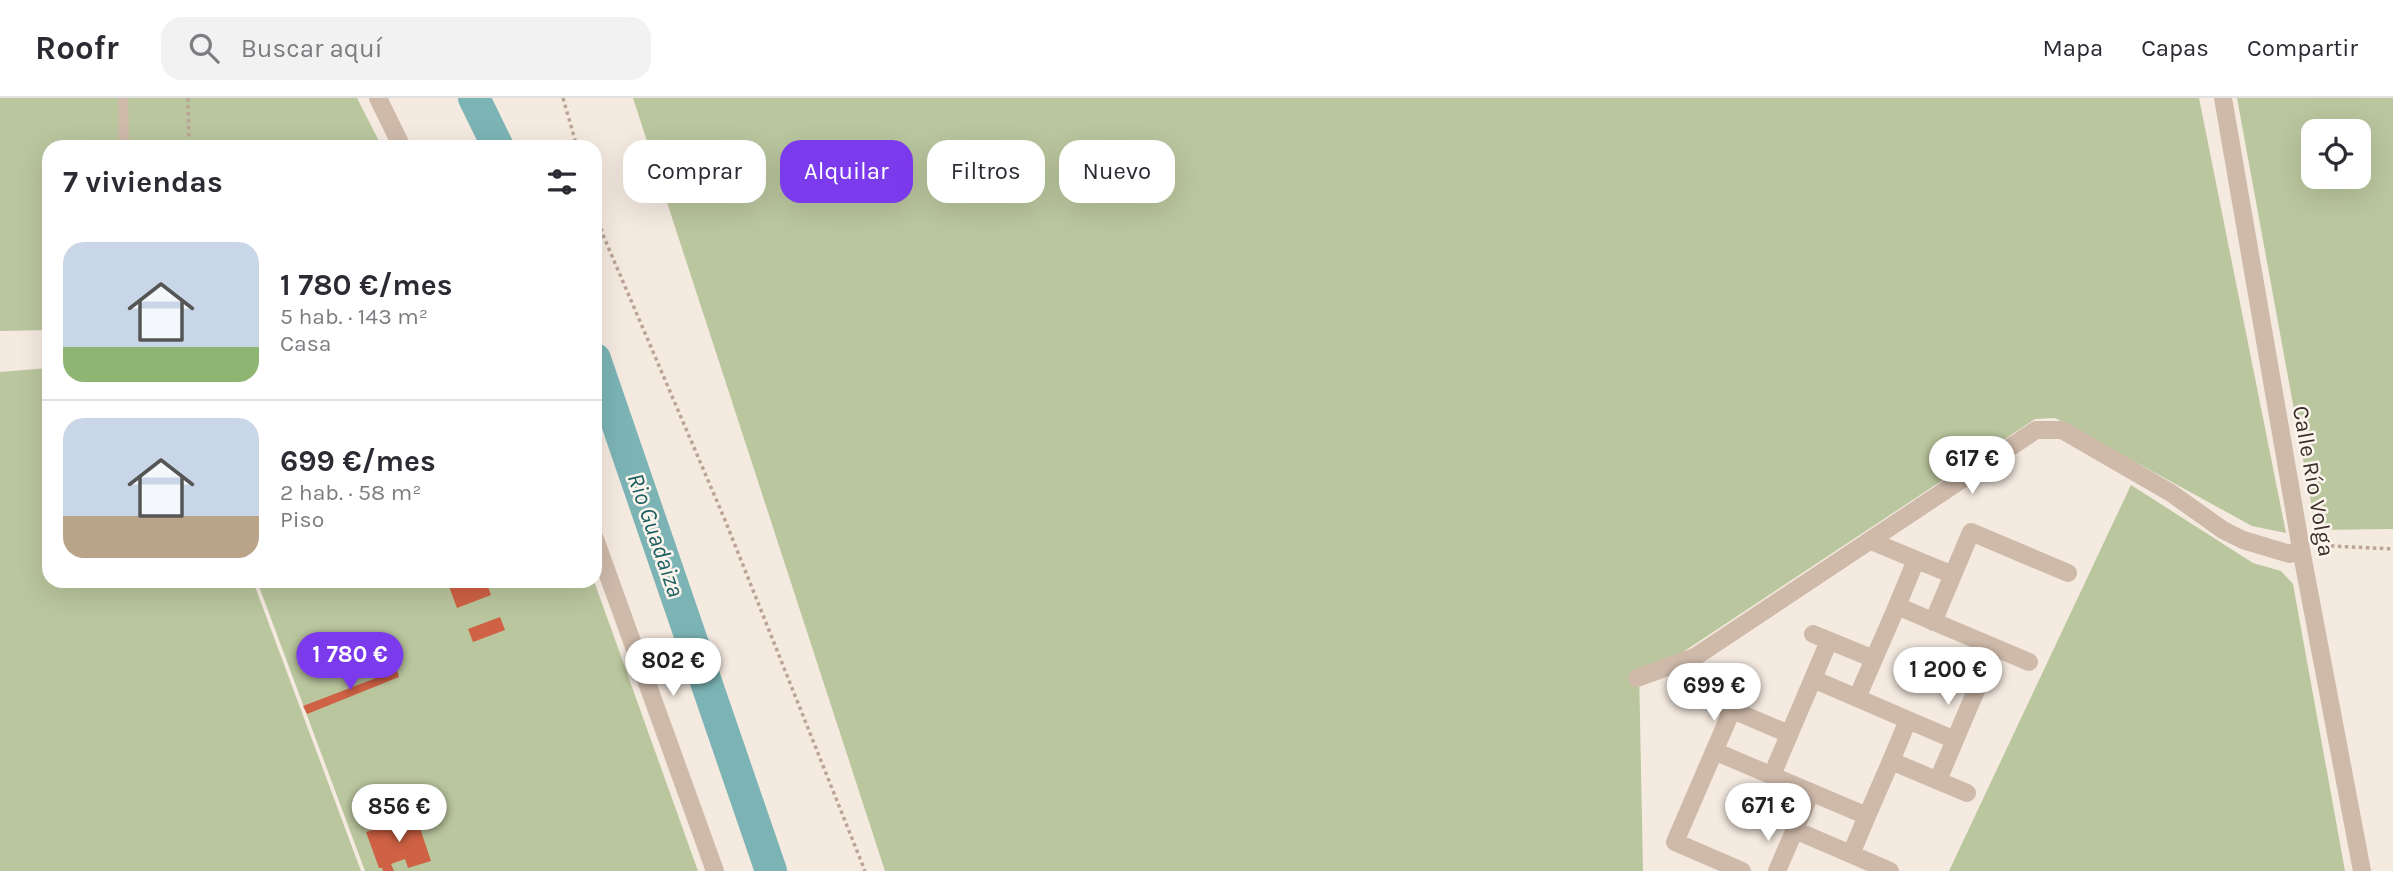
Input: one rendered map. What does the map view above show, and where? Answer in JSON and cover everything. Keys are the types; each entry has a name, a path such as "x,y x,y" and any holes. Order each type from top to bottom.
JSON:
{"street":[{"path":"378,98 399,140"},
{"name":"Calle Río Volga","path":"2223,98 2301,549 2362,871"},
{"path":"1637,678 1695,657 2036,430 2062,430 2171,493 2205,518 2243,540 2290,554 2301,549"},
{"path":"1933,622 1971,532 2068,573"},
{"path":"1871,541 1953,575"},
{"path":"602,558 715,871"},
{"path":"1857,698 1916,560"},
{"path":"1897,606 2029,662"},
{"path":"1772,775 1812,679 1821,637 1874,659"},
{"path":"1938,780 1994,648"},
{"path":"1679,663 1702,697 1789,734"},
{"path":"1812,679 1955,740"},
{"path":"1731,869 1675,842 1732,710"},
{"path":"1851,854 1908,720"},
{"path":"1714,751 1867,816"},
{"path":"1891,761 1968,793"},
{"path":"1777,871 1811,792"},
{"path":"1795,830 1891,871"}],"lane":[{"path":"123,98 124,140"}],"path":[{"path":"188,98 189,140"},
{"path":"563,98 575,140"},
{"path":"602,232 725,520 865,871"},
{"path":"2301,549 2332,546 2393,549"}],"green space":[{"path":"0,98 357,98 378,140 42,140 42,330 0,331"},
{"path":"633,98 2199,98 2286,533 2252,526 2055,418 2035,419 1683,652 1639,668 1643,871 885,871 667,203 766,203 766,140 647,140"},
{"path":"2237,98 2393,98 2393,529 2316,530"},
{"path":"42,369 42,588 256,588 361,871 0,871 0,372"},
{"path":"2131,485 2253,563 2281,571 2293,584 2345,871 1949,871"},
{"path":"260,588 597,588 698,871 365,871"}],"building":[{"path":"450,588 488,588 491,595 457,608"},
{"path":"500,617 505,630 473,642 468,629"},
{"path":"397,670 399,677 307,714 303,706"},
{"path":"415,813 431,861 408,868 405,859 391,864 394,871 383,871 379,868 366,832"}],"waterway":[{"name":"Rio Guadaiza","path":"474,98 495,140"},
{"name":"Rio Guadaiza","path":"602,379 771,871"}]}
